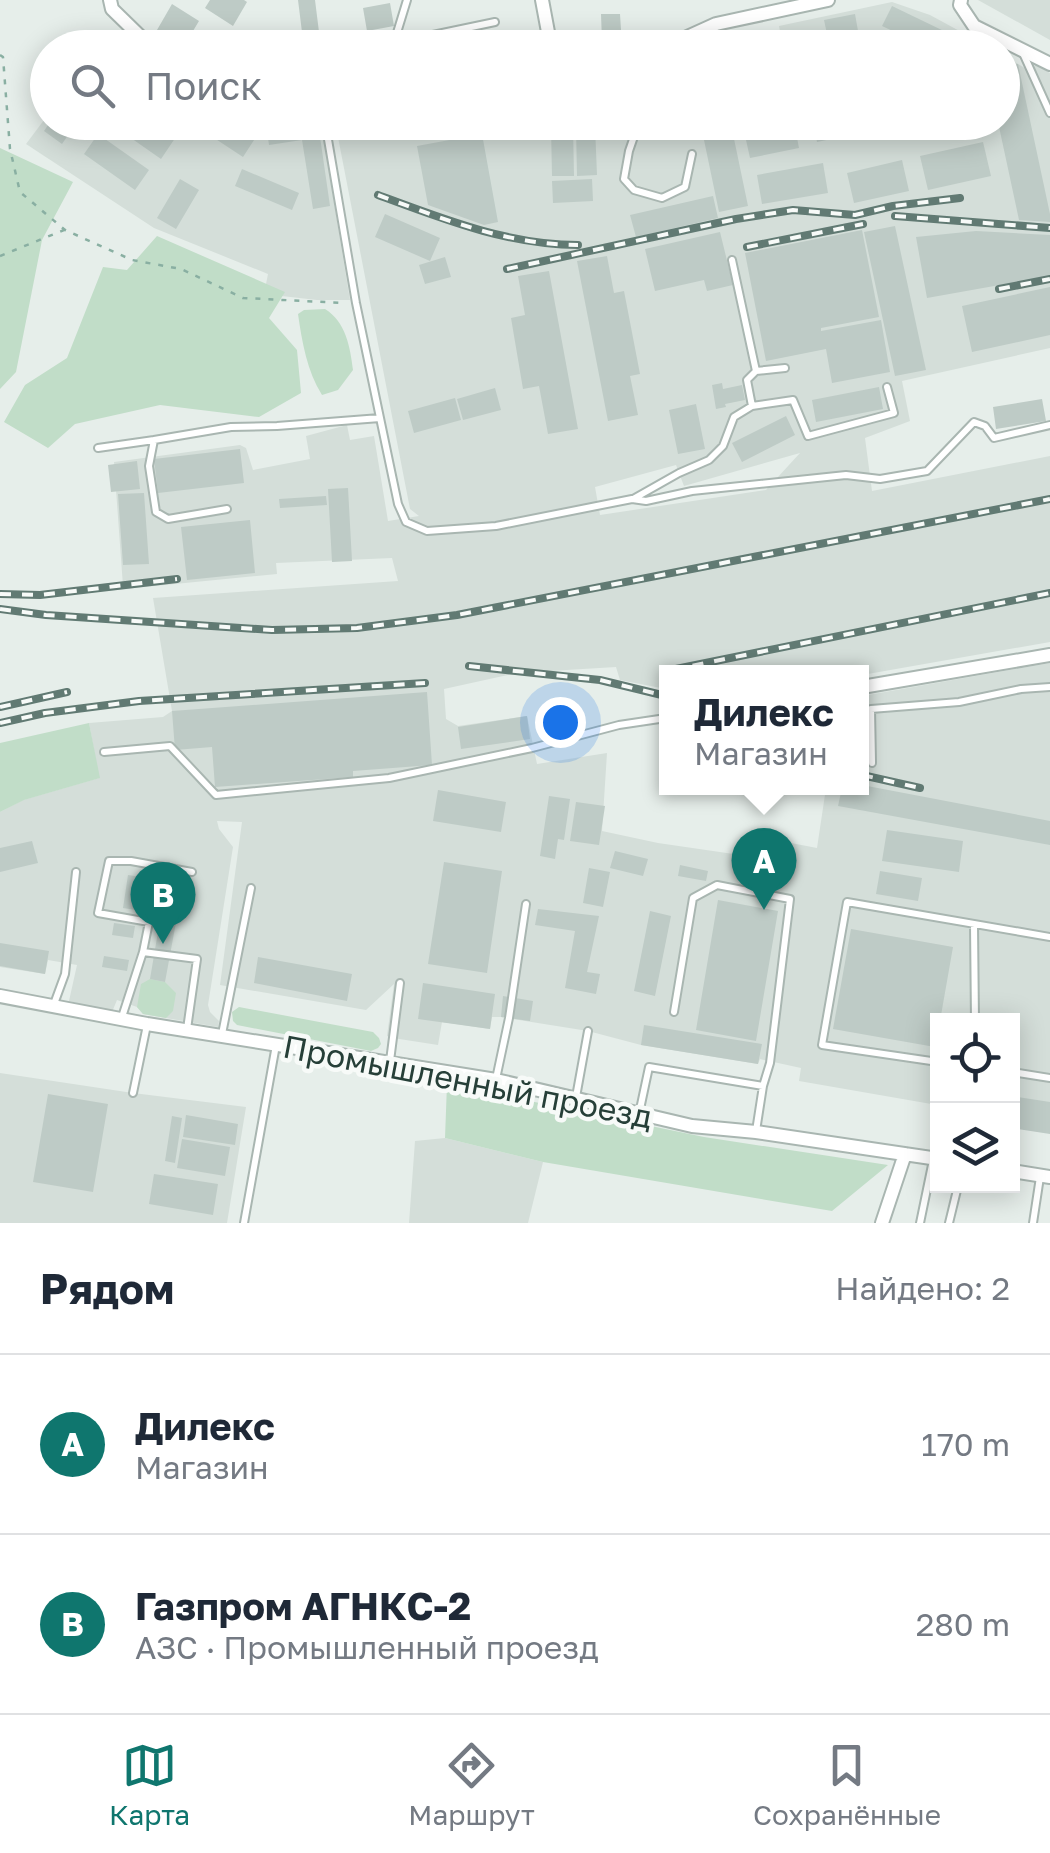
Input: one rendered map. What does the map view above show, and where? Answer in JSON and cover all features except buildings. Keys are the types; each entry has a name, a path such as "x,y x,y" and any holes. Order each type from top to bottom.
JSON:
{"street":[{"path":"110,0 112,9 134,30"},
{"path":"542,0 548,30"},
{"path":"703,30 828,0"},
{"path":"961,0 960,5 974,26 982,30"},
{"path":"1022,50 1050,64"},
{"path":"869,686 1050,655"},
{"name":"Промышленный проезд","path":"0,996 147,1024 496,1080 692,1126 930,1158"},
{"path":"882,1223 905,1154"},
{"path":"1020,1172 1045,1176"}],"lane":[{"path":"398,30 406,0"},
{"path":"457,30 495,22"},
{"path":"1022,50 1050,114"},
{"path":"329,140 356,303 398,504 406,522 427,530 496,526 632,499 709,460 723,446 734,418 752,406 794,400 808,436 894,412 887,387"},
{"path":"634,140 624,179 634,190 662,198 685,187 692,154"},
{"path":"732,260 756,371"},
{"path":"752,406 747,380 756,371 786,368"},
{"path":"98,448 231,427 380,418"},
{"path":"632,499 646,501 692,491 846,475 880,479 902,476 927,471 974,422 985,426 994,438 1050,425"},
{"path":"154,440 149,466 156,512 168,519 228,508"},
{"path":"872,763 871,709 959,702 1050,688"},
{"path":"104,752 170,746 216,795 389,778 532,748 618,724 659,719"},
{"path":"121,1019 149,922 98,913 109,861 192,872"},
{"path":"53,1005 64,974 76,872"},
{"path":"674,1012 693,898 717,885 790,899 770,1062 756,1132"},
{"path":"222,1035 251,888"},
{"path":"930,1061 822,1046 847,902 1050,937"},
{"path":"496,1080 510,1018 526,904"},
{"path":"974,924 975,1013"},
{"path":"143,952 196,959 187,1029"},
{"path":"390,1062 400,983"},
{"path":"133,1093 147,1024"},
{"path":"576,1098 588,1031"},
{"path":"244,1223 276,1044"},
{"path":"639,1114 649,1067 763,1086"},
{"path":"1020,1073 1050,1078"},
{"path":"1033,1223 1045,1176"},
{"path":"920,1223 930,1180"},
{"path":"948,1223 956,1193"}],"path":[{"path":"0,54 10,149 20,192 65,230 132,260 181,268 243,298 356,303"},
{"path":"0,256 65,230"}],"shaded area":[{"path":"978,0 1050,0 1050,40"},
{"path":"892,2 958,30 780,30 779,26"},
{"path":"1020,65 1028,70 1036,65 1050,73 1050,348 902,381 910,421 865,438 872,491 1050,456 1050,642 869,674 869,665 659,665 659,688 620,680 616,667 517,673 444,689 446,719 458,726 527,716 537,764 607,753 602,831 761,858 765,838 817,848 825,795 869,795 869,695 1050,663 1050,1124 1020,1119 1020,1013 930,1013 930,1104 799,1081 801,1068 760,1059 758,1064 501,1017 492,1017 490,1029 442,1022 438,1045 393,1038 387,1036 394,984 366,1010 220,985 242,822 217,821 233,847 208,1005 219,1021 218,1027 143,1014 137,1007 117,1000 112,1012 69,1001 77,965 48,960 45,974 0,967 0,812 23,800 99,778 89,723 163,717 172,711 153,598 398,581 392,558 276,563 277,574 124,589 114,462 240,445 246,448 253,470 310,459 306,436 347,425 350,440 374,436 388,521 419,516 410,509 339,140 1020,140","holes":["800,453 766,490 600,515 595,487 676,465 684,486"]},
{"path":"30,139 324,140 350,300 264,294 268,274 154,228 26,144"},
{"path":"0,1073 246,1107 227,1223 0,1223"},
{"path":"445,1138 543,1162 528,1223 409,1223 415,1141"}],"green space":[{"path":"0,148 73,182 42,240 16,372 0,389"},
{"path":"157,236 285,292 269,318 297,350 301,393 259,417 160,405 75,424 48,448 4,422 25,385 67,358 103,267 127,270"},
{"path":"325,309 342,328 353,370 338,390 322,395 303,346 298,314"},
{"path":"89,723 100,778 24,800 0,812 0,743"},
{"path":"150,979 165,982 176,993 173,1011 166,1018 143,1014 137,1007 141,984"},
{"path":"239,1007 373,1032 381,1044 371,1051 237,1025 232,1012"},
{"path":"447,1084 704,1137 888,1165 832,1211 543,1162 445,1138"}],"railway":[{"path":"378,195 501,236 578,245"},
{"path":"507,269 793,210 855,215 960,198"},
{"path":"895,216 1050,228"},
{"path":"747,247 863,224"},
{"path":"999,289 1050,279"},
{"path":"0,609 272,630 357,628 457,615 1050,499"},
{"path":"0,594 40,595 177,579"},
{"path":"696,665 1050,593"},
{"path":"469,666 600,680 659,694"},
{"path":"0,723 139,701 425,683"},
{"path":"0,707 67,692"},
{"path":"869,777 920,788"}],"place":[{"name":"Дилекс","path":"764,910"},
{"name":"Газпром АГНКС-2","path":"163,944"}]}
